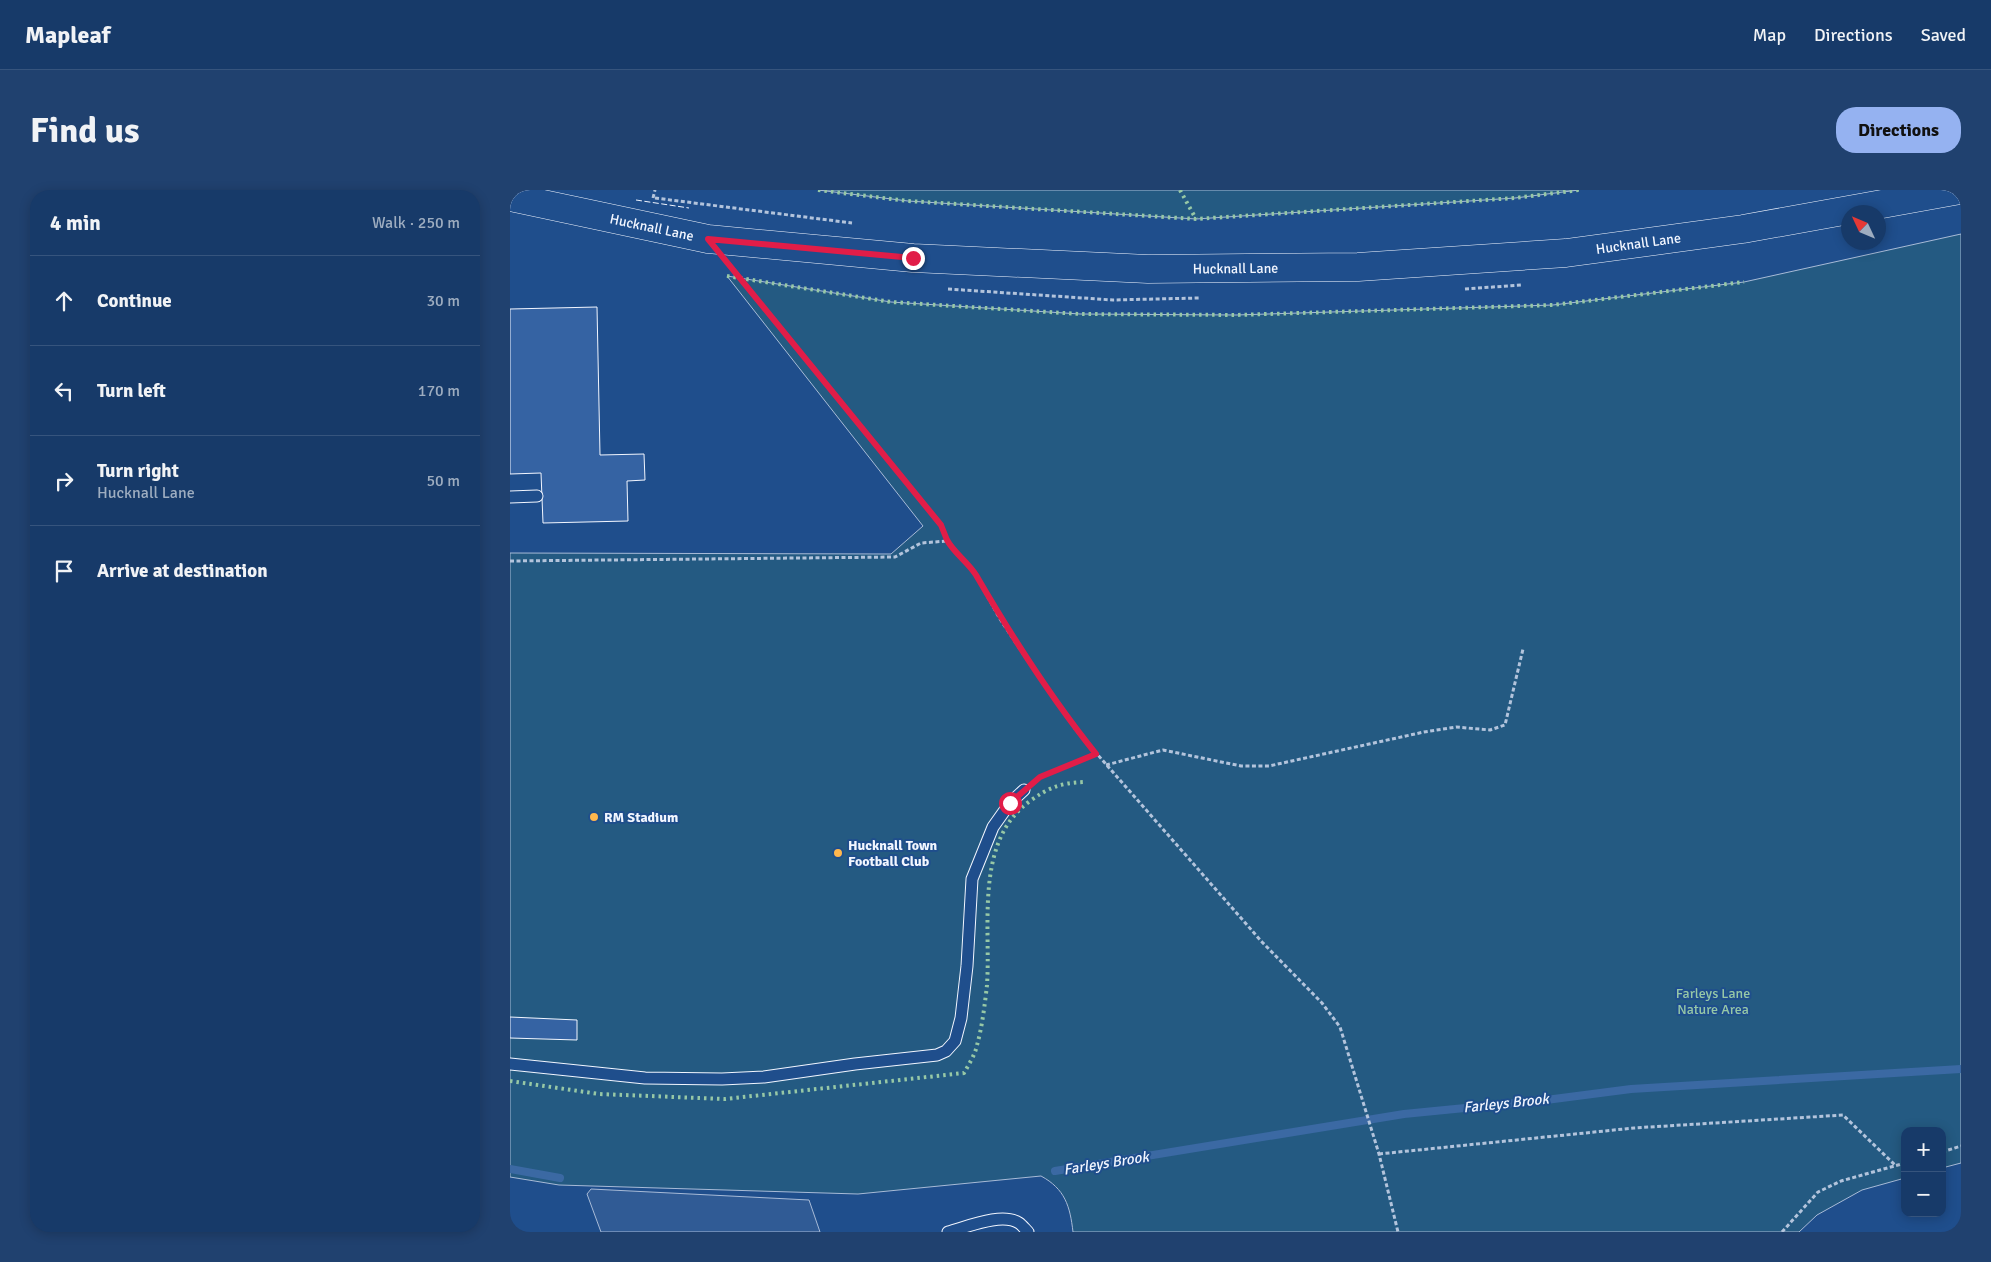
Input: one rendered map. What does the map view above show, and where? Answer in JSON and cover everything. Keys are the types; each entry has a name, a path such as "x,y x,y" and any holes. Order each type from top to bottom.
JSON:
{"main road":[{"name":"Hucknall Lane","path":"510,197 708,239 913,258 1148,269 1358,268 1576,252 1743,229 1960,190"}],"lane":[{"path":"510,498 537,496"},
{"path":"510,1064 645,1078 764,1077 937,1055 946,1051 955,1041 961,1018 968,966 972,880 993,826 1010,803 1024,790"},
{"path":"948,1232 999,1219 1009,1219 1019,1223 1028,1232"}],"path":[{"path":"653,198 655,190"},
{"path":"645,196 858,224"},
{"path":"708,239 941,525 947,541 974,572 1000,619 1076,730 1262,942 1322,1003 1340,1027 1379,1154 1398,1232"},
{"path":"510,561 894,557 921,543 947,541"},
{"path":"1106,765 1163,750 1241,766 1269,766 1424,732 1456,728 1490,730 1505,725 1523,649"},
{"path":"1024,790 1040,777 1096,754"},
{"path":"1379,1154 1634,1128 1843,1115 1896,1166"},
{"path":"1946,1151 1961,1146"},
{"path":"1782,1232 1818,1192 1840,1181 1901,1164"}],"green space":[{"path":"818,190 1579,190 1515,198 1196,219 908,201"},
{"name":"Farleys Lane Nature Area","path":"1961,234 1961,1163 1946,1167 1946,1127 1901,1127 1901,1179 1862,1190 1817,1215 1799,1232 1073,1232 1065,1199 1056,1187 1041,1176 858,1194 559,1185 510,1177 510,553 891,554 923,526 727,276 891,302 1080,314 1236,315 1553,305 1744,282"}],"shaded area":[{"path":"591,1189 809,1200 820,1232 601,1232 587,1194"}],"building":[{"path":"597,307 600,455 644,454 645,480 627,481 628,521 543,523 541,473 510,474 510,309"},
{"path":"510,1017 577,1020 577,1040 510,1038"}],"waterway":[{"name":"Farleys Brook","path":"1055,1171 1404,1114 1546,1100 1631,1089 1961,1069"},
{"path":"510,1169 560,1178"}],"hedge":[{"path":"818,190 908,201 1196,219 1515,198 1579,190"},
{"path":"1180,190 1196,219"},
{"path":"727,276 891,302 1080,314 1236,315 1553,305 1744,282"},
{"path":"510,1081 599,1094 725,1099 964,1073 976,1049 983,1015 987,985 989,886 993,861 1000,838 1012,818 1037,796 1061,785 1083,782"}],"fence":[{"path":"636,200 689,208"}],"place":[{"name":"RM Stadium","path":"594,817"},
{"name":"Hucknall Town Football Club","path":"838,853"}],"route":[{"path":"913,258 708,239 941,525 947,541 974,572 1000,619 1026,658 1076,730 1096,754 1040,777 1010,803"}]}
